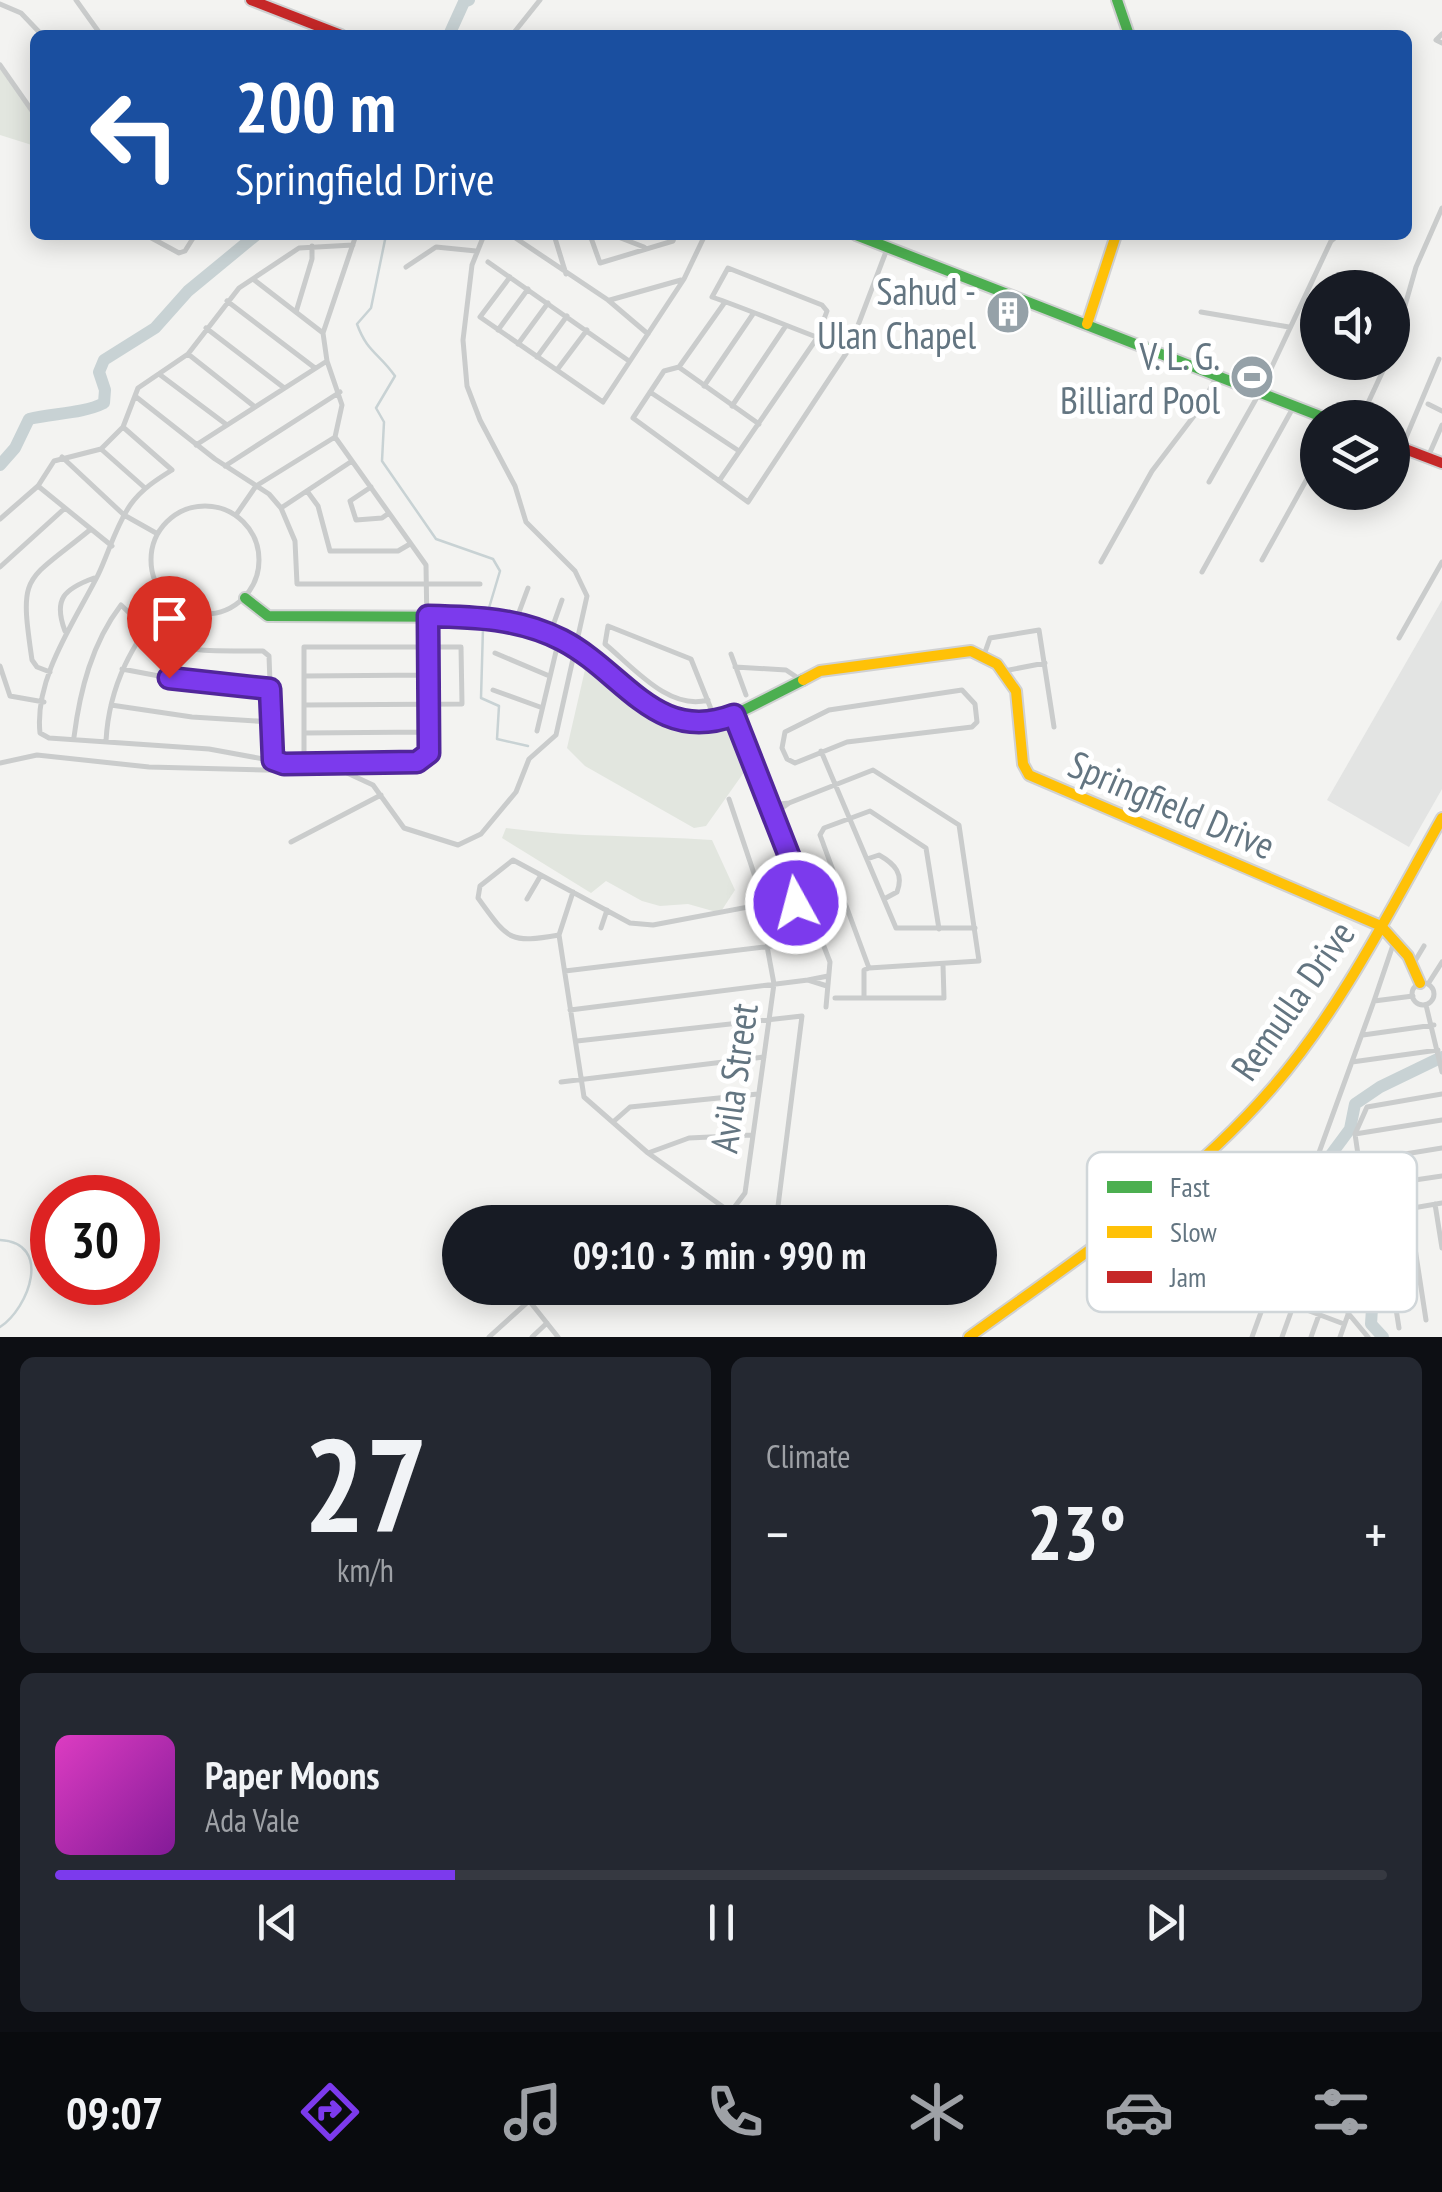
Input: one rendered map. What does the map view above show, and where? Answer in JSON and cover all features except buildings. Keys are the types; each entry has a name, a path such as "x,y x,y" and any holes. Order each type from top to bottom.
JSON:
{"street":[{"path":"76,0 97,30"},
{"path":"251,0 328,30"},
{"path":"516,30 540,0"},
{"path":"1117,0 1126,30"},
{"path":"0,4 21,13 37,30"},
{"path":"1442,34 1436,40 1442,43"},
{"path":"0,65 30,108"},
{"path":"1410,288 1442,208"},
{"path":"155,240 179,253 192,240"},
{"path":"236,516 256,486 334,436 342,406 327,361 323,333 354,240"},
{"path":"0,763 38,755 182,769 333,771 360,776 411,832 458,845 474,840 512,798 529,759 556,734 570,687 574,648 587,596 566,560 526,522 515,486 480,420 468,386 463,340 470,277 482,240"},
{"path":"520,240 608,300 648,334"},
{"path":"556,240 566,274"},
{"path":"592,240 600,263 673,240"},
{"path":"625,240 646,248"},
{"path":"510,276 480,317 603,402 684,279 704,240"},
{"path":"869,240 1300,408"},
{"path":"1086,324 1114,240"},
{"path":"1209,482 1260,392 1335,240"},
{"path":"0,519 38,486 49,466 62,456 101,449 123,428 143,383 188,354 226,301 253,279 300,248 352,245"},
{"path":"296,312 312,260 312,246"},
{"path":"406,267 436,246 477,252"},
{"path":"724,302 679,368 664,371 633,418 748,502 850,350 888,247"},
{"path":"488,262 630,361"},
{"path":"720,481 817,338 826,307 728,268 712,298 786,327 817,338 850,350"},
{"path":"253,279 323,333"},
{"path":"608,300 684,279"},
{"path":"498,330 528,290"},
{"path":"226,301 316,368"},
{"path":"518,344 548,303"},
{"path":"1201,312 1289,327"},
{"path":"704,388 753,314"},
{"path":"537,357 567,316"},
{"path":"732,406 786,327"},
{"path":"206,328 284,388"},
{"path":"557,370 587,330"},
{"path":"188,354 255,407"},
{"path":"1410,418 1439,358"},
{"path":"196,444 327,361"},
{"path":"679,368 758,424"},
{"path":"159,374 227,425"},
{"path":"1102,562 1152,471 1200,408 1217,376"},
{"path":"225,466 340,392"},
{"path":"650,392 740,452"},
{"path":"135,396 281,508 295,541 297,584 480,584"},
{"path":"1428,404 1442,411"},
{"path":"1202,572 1294,406"},
{"path":"1428,457 1442,425"},
{"path":"123,428 172,470 144,488 124,515 97,577 65,633 50,672 40,733 49,738 209,749 304,763 421,761 429,753 426,564 334,436"},
{"path":"101,449 144,488"},
{"path":"1410,450 1442,463"},
{"path":"62,456 124,515 157,533"},
{"path":"281,508 352,462"},
{"path":"38,486 112,546"},
{"path":"370,487 350,501 356,520 382,518 389,513"},
{"path":"307,491 318,506 330,551 398,551 411,543"},
{"path":"1262,560 1300,491"},
{"path":"192,507 217,507 236,516 246,525 258,550 256,578 244,598 228,610 203,615 178,608 167,600 152,572 151,549 157,533 166,521 192,507"},
{"path":"0,567 65,508"},
{"path":"50,672 37,667 32,660 26,588 34,576 91,529"},
{"path":"1399,638 1442,562"},
{"path":"65,633 58,613 62,598 74,586 97,577"},
{"path":"514,623 528,588"},
{"path":"244,598 268,616 495,617 554,636 665,717 691,724 716,722 734,715 820,671 958,650 984,655 1004,671 1044,664"},
{"path":"106,741 122,669 145,628 167,600"},
{"path":"536,731 562,600"},
{"path":"74,738 87,672 107,623 121,605 145,628 174,646 263,651 269,656 273,760"},
{"path":"708,700 691,702 666,694 605,644 608,626 691,658 708,700 716,722"},
{"path":"984,655 990,638 1039,630 1054,727"},
{"path":"304,705 462,704 461,647 304,647 304,676 304,705 304,763"},
{"path":"495,653 548,675"},
{"path":"730,654 746,695"},
{"path":"0,666 10,696 44,702"},
{"path":"735,667 786,670 801,680"},
{"path":"122,669 196,683 270,689"},
{"name":"Springfield Drive","path":"1004,671 1016,691 1023,764 1028,776 1381,926"},
{"path":"304,676 428,675"},
{"path":"493,690 540,707"},
{"path":"962,690 975,704 977,722 972,727 847,742 821,751 795,763 786,758 782,741 785,732 828,710 962,690"},
{"path":"111,705 192,717 272,722"},
{"path":"734,715 830,962 826,1008"},
{"path":"304,733 428,732"},
{"path":"821,751 896,928 975,928"},
{"path":"774,814 789,803 873,770 959,824 978,961 868,968 864,970 864,997"},
{"path":"291,842 381,795"},
{"path":"729,799 778,945"},
{"path":"770,805 789,803"},
{"path":"868,968 820,835 824,828 870,811 926,848 939,929"},
{"name":"Remulla Drive","path":"1208,1152 1272,1089 1304,1048 1381,926 1442,818"},
{"path":"867,859 880,856 897,870 901,883 898,892 884,898"},
{"path":"558,935 517,940 478,898 480,886 513,860 630,923 653,925 767,905 785,900 800,886"},
{"path":"527,899 541,875"},
{"path":"573,892 558,935 577,1041 579,1079 591,1106 719,1205"},
{"path":"785,900 796,903 806,899"},
{"path":"601,928 607,910"},
{"path":"1381,926 1434,995 1426,1004"},
{"path":"1318,1152 1395,940"},
{"path":"565,971 789,944"},
{"name":"Avila Street","path":"736,1205 745,1193 774,984 767,946"},
{"path":"1412,966 1424,946"},
{"path":"1374,1001 1413,996 1442,962"},
{"path":"835,998 944,998 943,965"},
{"path":"570,1010 828,976"},
{"path":"808,980 827,986"},
{"path":"1413,996 1416,1002 1426,1004"},
{"path":"1352,1062 1440,1061 1437,1029 1426,1004"},
{"path":"577,1041 802,1016 778,1205"},
{"path":"1361,1036 1437,1029"},
{"path":"561,1082 764,1057"},
{"path":"612,1122 630,1107 758,1094"},
{"path":"1355,1152 1354,1134 1367,1107 1442,1094"},
{"path":"1354,1134 1442,1120"},
{"path":"648,1153 689,1138 752,1136"},
{"path":"1417,1152 1442,1148"},
{"path":"1417,1180 1442,1176"},
{"path":"1439,1204 1442,1248"},
{"name":"Remulla Drive","path":"970,1337 1087,1249"},
{"path":"1417,1264 1426,1320"},
{"path":"490,1337 525,1305"},
{"path":"532,1305 558,1337"},
{"path":"1252,1337 1261,1312"},
{"path":"1282,1337 1291,1312"},
{"path":"1313,1312 1344,1324"},
{"path":"1397,1312 1400,1328"},
{"path":"1340,1337 1348,1313"},
{"path":"1348,1313 1368,1337"},
{"path":"1311,1337 1319,1314"},
{"path":"532,1337 547,1323"}],"shaded area":[{"path":"0,66 30,111 30,144 0,135"},
{"path":"1442,600 1442,789 1409,847 1327,800"},
{"path":"587,661 657,719 684,729 732,730 747,768 706,826 694,828 585,766 567,748"},
{"path":"506,828 712,840 735,890 720,913 688,904 660,906 642,901 606,881 591,893 502,838"}],"waterway":[{"path":"451,30 464,2 469,0"},
{"path":"0,465 15,448 29,419 104,403 105,390 99,372 104,360 155,328 188,291 250,240"},
{"path":"385,240 371,308 357,324 369,347 395,376 376,408 384,422 382,461 436,539 493,559 500,571 483,628 481,698 499,706 497,739 528,746"},
{"path":"1333,1152 1350,1129 1355,1104 1380,1087 1442,1057"},
{"path":"0,1240 16,1244 26,1252 31,1264 27,1292 20,1306 0,1327"},
{"path":"1372,1312 1371,1324 1383,1337"}],"traffic: fast":[{"path":"1117,0 1127,30"},
{"path":"869,240 1300,408"},
{"path":"245,598 268,616 495,617 564,641 656,712 691,724 734,715 803,680"}],"traffic: slow":[{"path":"1087,324 1114,240"},
{"path":"803,680 820,671 971,651 997,664 1016,691 1023,764 1029,775 1381,926 1408,956 1420,983"},
{"path":"1209,1152 1273,1087 1321,1024 1442,818"},
{"path":"969,1337 1087,1251"}],"traffic: jam":[{"path":"251,0 328,30"},
{"path":"1410,451 1442,463"}],"place":[{"name":"Sahud - Ulan Chapel","path":"1008,312"},
{"name":"V. L. G. Billiard Pool","path":"1252,377"}],"route":[{"path":"169,678 270,689 273,760 284,764 417,762 429,753 428,616 495,617 550,634 594,661 665,717 691,724 716,722 734,715 806,899 796,903"}]}
